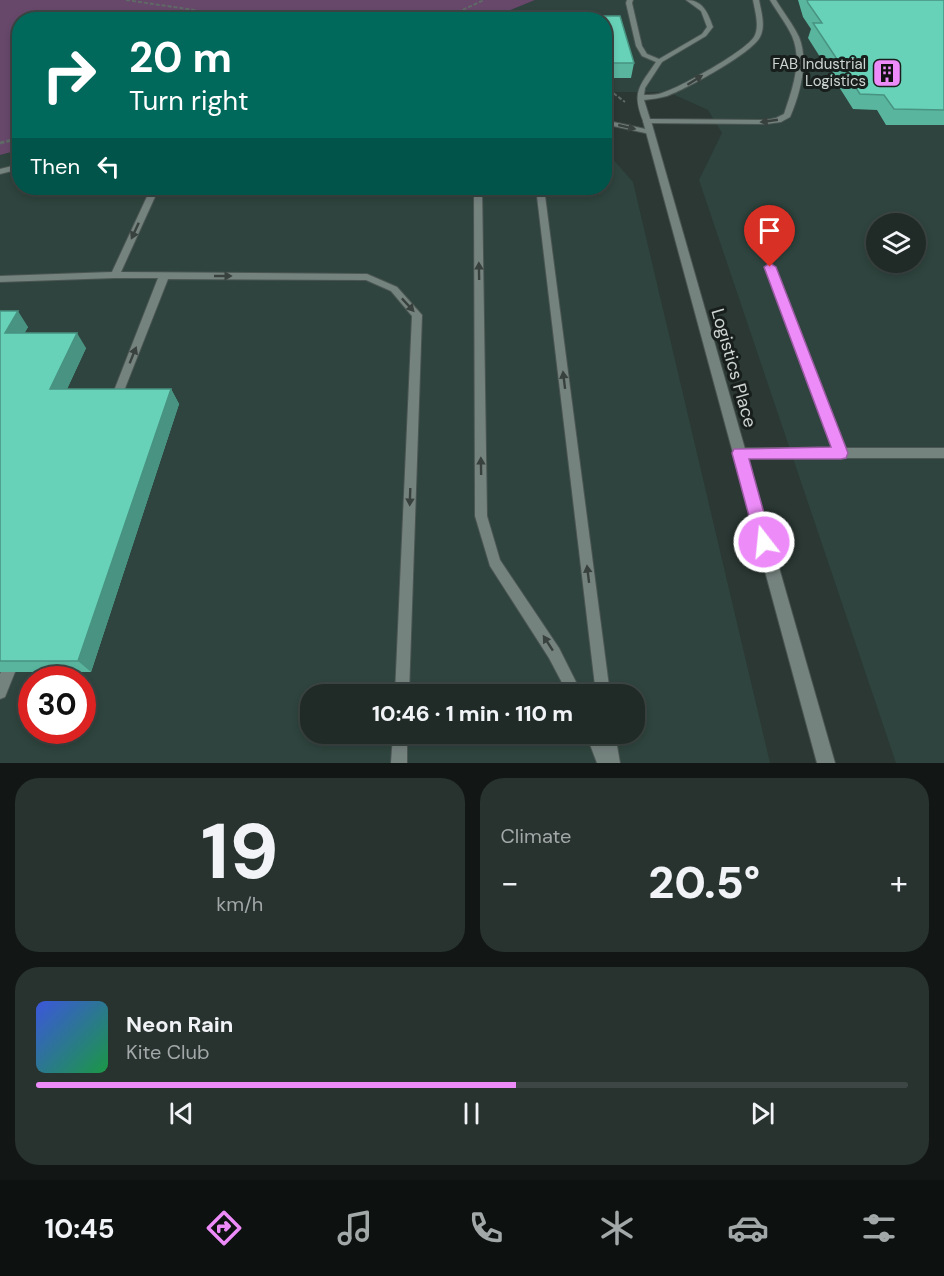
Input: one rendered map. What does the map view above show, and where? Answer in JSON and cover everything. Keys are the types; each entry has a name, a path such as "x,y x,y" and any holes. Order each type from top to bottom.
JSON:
{"street":[{"name":"Logistics Place","path":"649,127 826,763"}],"lane":[{"path":"630,0 639,46 644,55 660,61"},
{"path":"649,127 640,98 642,88 660,61 708,31 710,27 704,10 689,0"},
{"path":"640,98 663,95 680,89 748,46 758,36 759,17 756,0"},
{"path":"612,123 649,127 766,122 778,120 787,115 796,87 800,61 797,41 773,0"},
{"path":"115,275 152,195"},
{"path":"478,195 481,516 494,562 554,653 570,684"},
{"path":"541,195 602,684"},
{"path":"770,267 841,453"},
{"path":"0,279 115,275 367,277 394,290 417,315 402,684"},
{"path":"112,409 164,276"},
{"path":"740,453 944,453"},
{"path":"0,692 12,662"},
{"path":"399,763 400,744"},
{"path":"597,744 605,763"},
{"path":"609,744 612,763"}],"path":[{"path":"126,0 200,12"},
{"path":"458,12 484,0"}],"shaded area":[{"path":"0,0 535,0 506,12 12,12 12,152 0,155"},
{"path":"535,0 944,0 944,763 896,763 699,180 722,133 708,110 668,92 612,90 612,12 506,12"},
{"path":"12,152 12,195 612,195 612,158 633,182 770,763 0,763 0,155"}],"building":[{"name":"FAB Industrial Logistics","path":"807,0 944,0 944,110 894,109 884,95 860,94 813,23 822,23"},
{"path":"612,16 620,16 634,63 612,63"},
{"path":"0,311 18,311 5,333 77,333 50,389 171,389 78,661 0,661"}],"place":[{"name":"FAB Industrial Logistics","path":"887,73"}],"route":[{"path":"764,542 740,453 841,453 770,267"}]}
